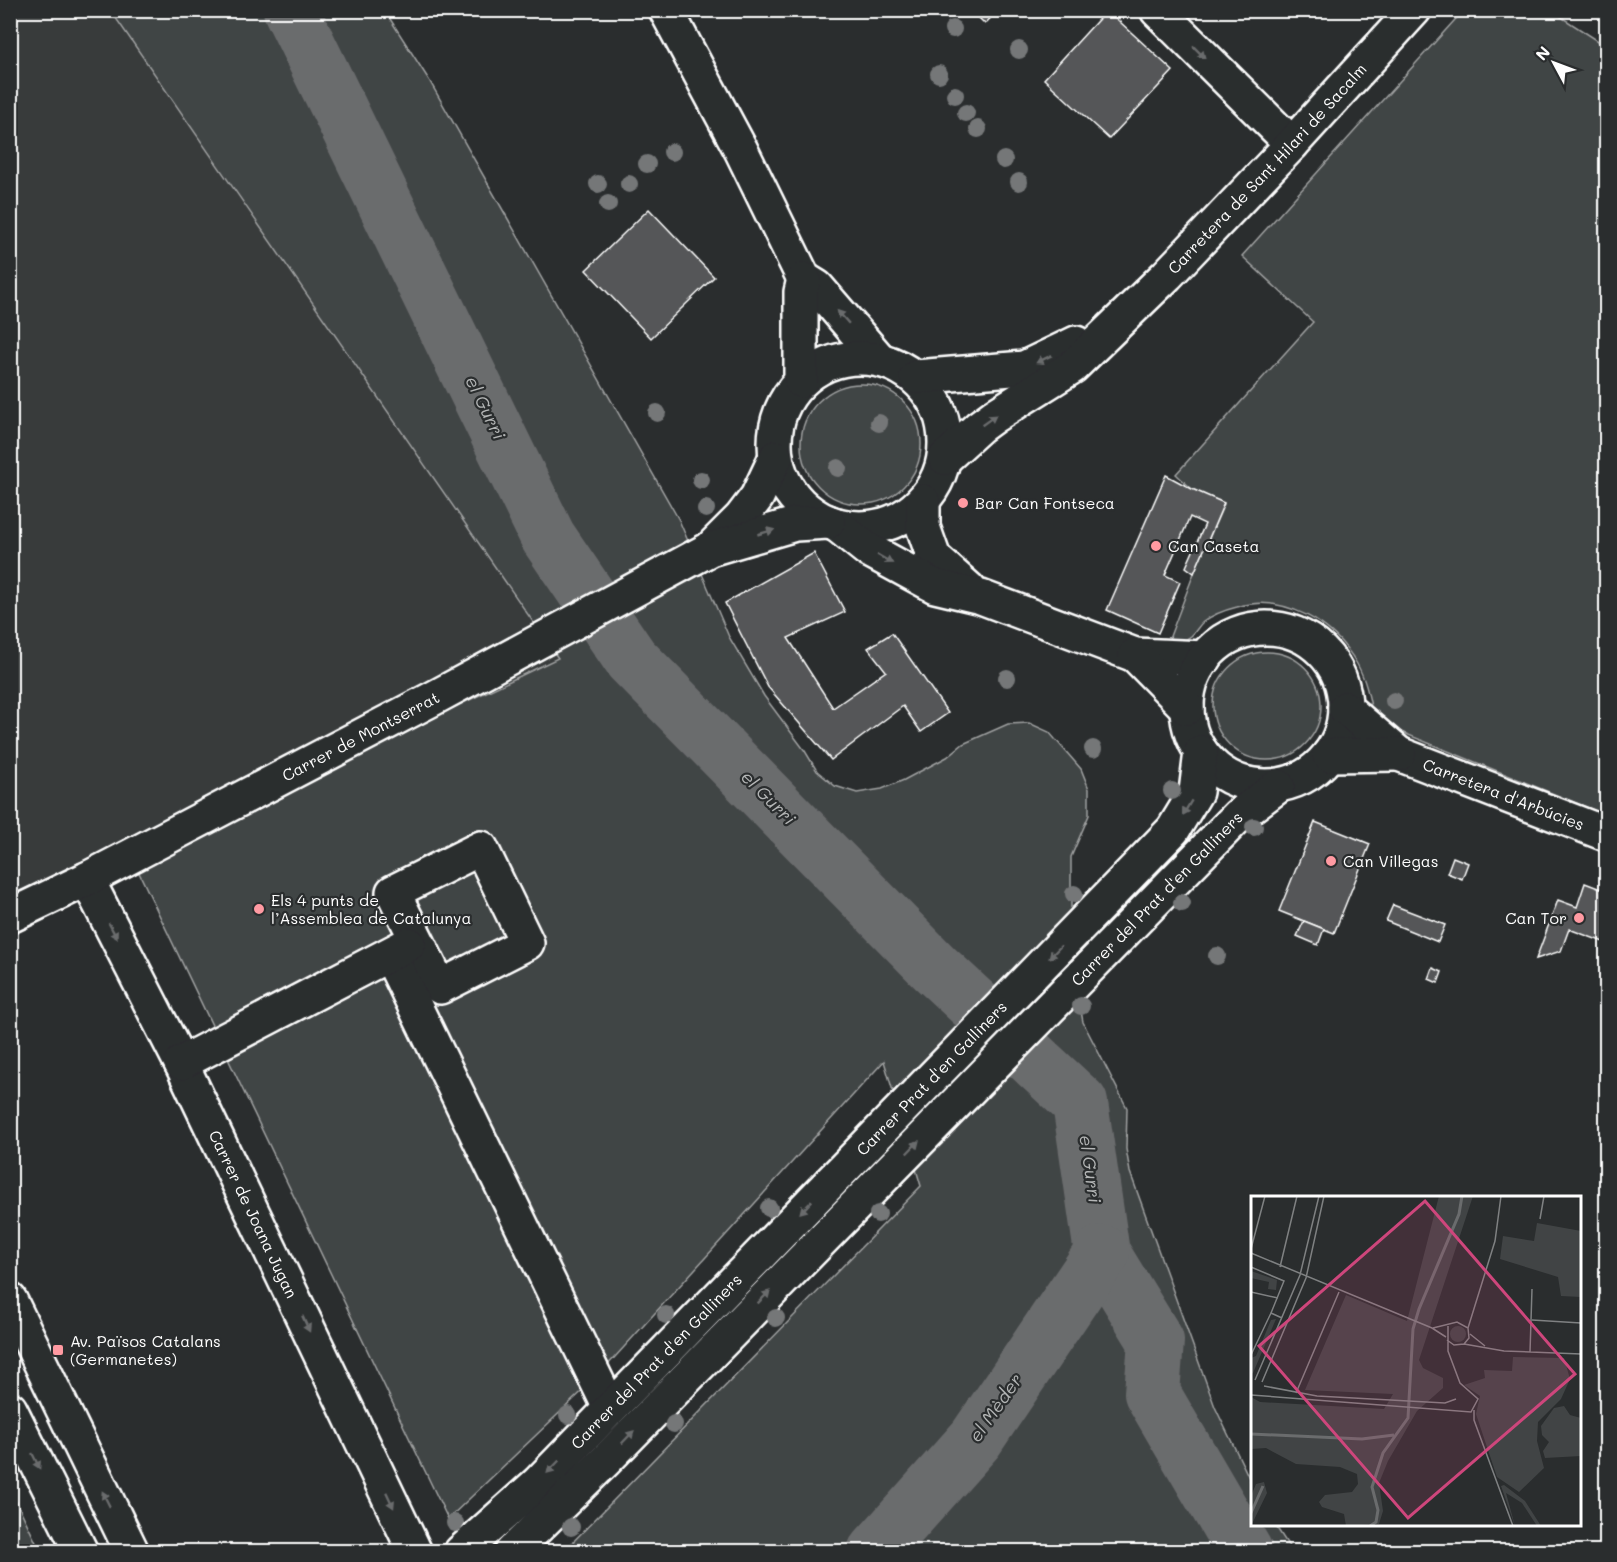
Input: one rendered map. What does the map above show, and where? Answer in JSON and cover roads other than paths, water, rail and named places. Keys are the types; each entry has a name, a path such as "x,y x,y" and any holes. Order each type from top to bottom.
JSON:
{"street":[{"path":"666,10 741,150 804,279 817,287 879,359"},
{"path":"1157,10 1292,144"},
{"name":"Carretera de Sant Hilari de Sacalm","path":"945,458 987,421 1072,367 1167,275 1292,144 1414,10"},
{"path":"801,381 801,292 804,279"},
{"name":"Carretera de Sant Hilari de Sacalm","path":"916,377 1024,368 1116,324"},
{"path":"833,524 863,528 888,524 907,514 923,501 937,481 945,458 945,434 940,411 934,398 916,377 898,366 879,359 858,357 837,360 818,368 801,381 788,397 775,436 776,457 782,478 794,496 809,511 833,524 867,549 935,586 981,597 1136,656 1205,658"},
{"name":"Carrer de Montserrat","path":"705,552 741,518 757,497 776,457"},
{"path":"923,501 923,527 934,558 960,582 981,597"},
{"name":"Carrer de Montserrat","path":"10,916 87,879 432,699 705,552 795,524 833,524"},
{"path":"1269,628 1293,633 1314,645 1331,662 1341,684 1345,708 1341,732 1321,764 1301,778 1278,786 1253,786 1229,777 1209,762 1201,752 1191,731 1187,708 1191,681 1205,658 1223,641 1245,632 1269,628"},
{"path":"1136,656 1187,708"},
{"name":"Carretera d'Arbúcies","path":"1345,708 1399,754 1606,834"},
{"name":"Carrer Prat d'en Galliners","path":"847,1165 1173,830 1196,792 1201,752"},
{"name":"Carretera d'Arbúcies","path":"1329,754 1399,754"},
{"name":"Carrer del Prat d'en Galliners","path":"1040,1017 1191,864 1205,853 1238,816 1278,786"},
{"name":"Carrer de Joana Jugan","path":"87,879 182,1063 415,1551"},
{"path":"182,1063 404,947 610,1408"},
{"name":"Carrer Prat d'en Galliners","path":"872,1189 1040,1017"},
{"name":"Carrer del Prat d'en Galliners","path":"461,1551 538,1482 847,1165"},
{"name":"Carrer del Prat d'en Galliners","path":"512,1551 872,1189"},
{"path":"10,1300 132,1551"},
{"path":"10,1409 81,1551"}],"waterway":[{"name":"el Gurri","path":"291,10 548,537 631,659 935,968 1080,1103 1102,1253 1156,1341 1152,1393 1245,1552"},
{"name":"el Mèder","path":"875,1552 976,1439 1102,1253"}],"place":[{"name":"Bar Can Fontseca","path":"963,503"},
{"name":"Can Caseta","path":"1156,546"},
{"name":"Can Villegas","path":"1331,861"},
{"name":"Els 4 punts de l’Assemblea de Catalunya","path":"259,909"},
{"name":"Can Tor","path":"1579,918"},
{"name":"Av. Països Catalans (Germanetes)","path":"58,1350"}]}
